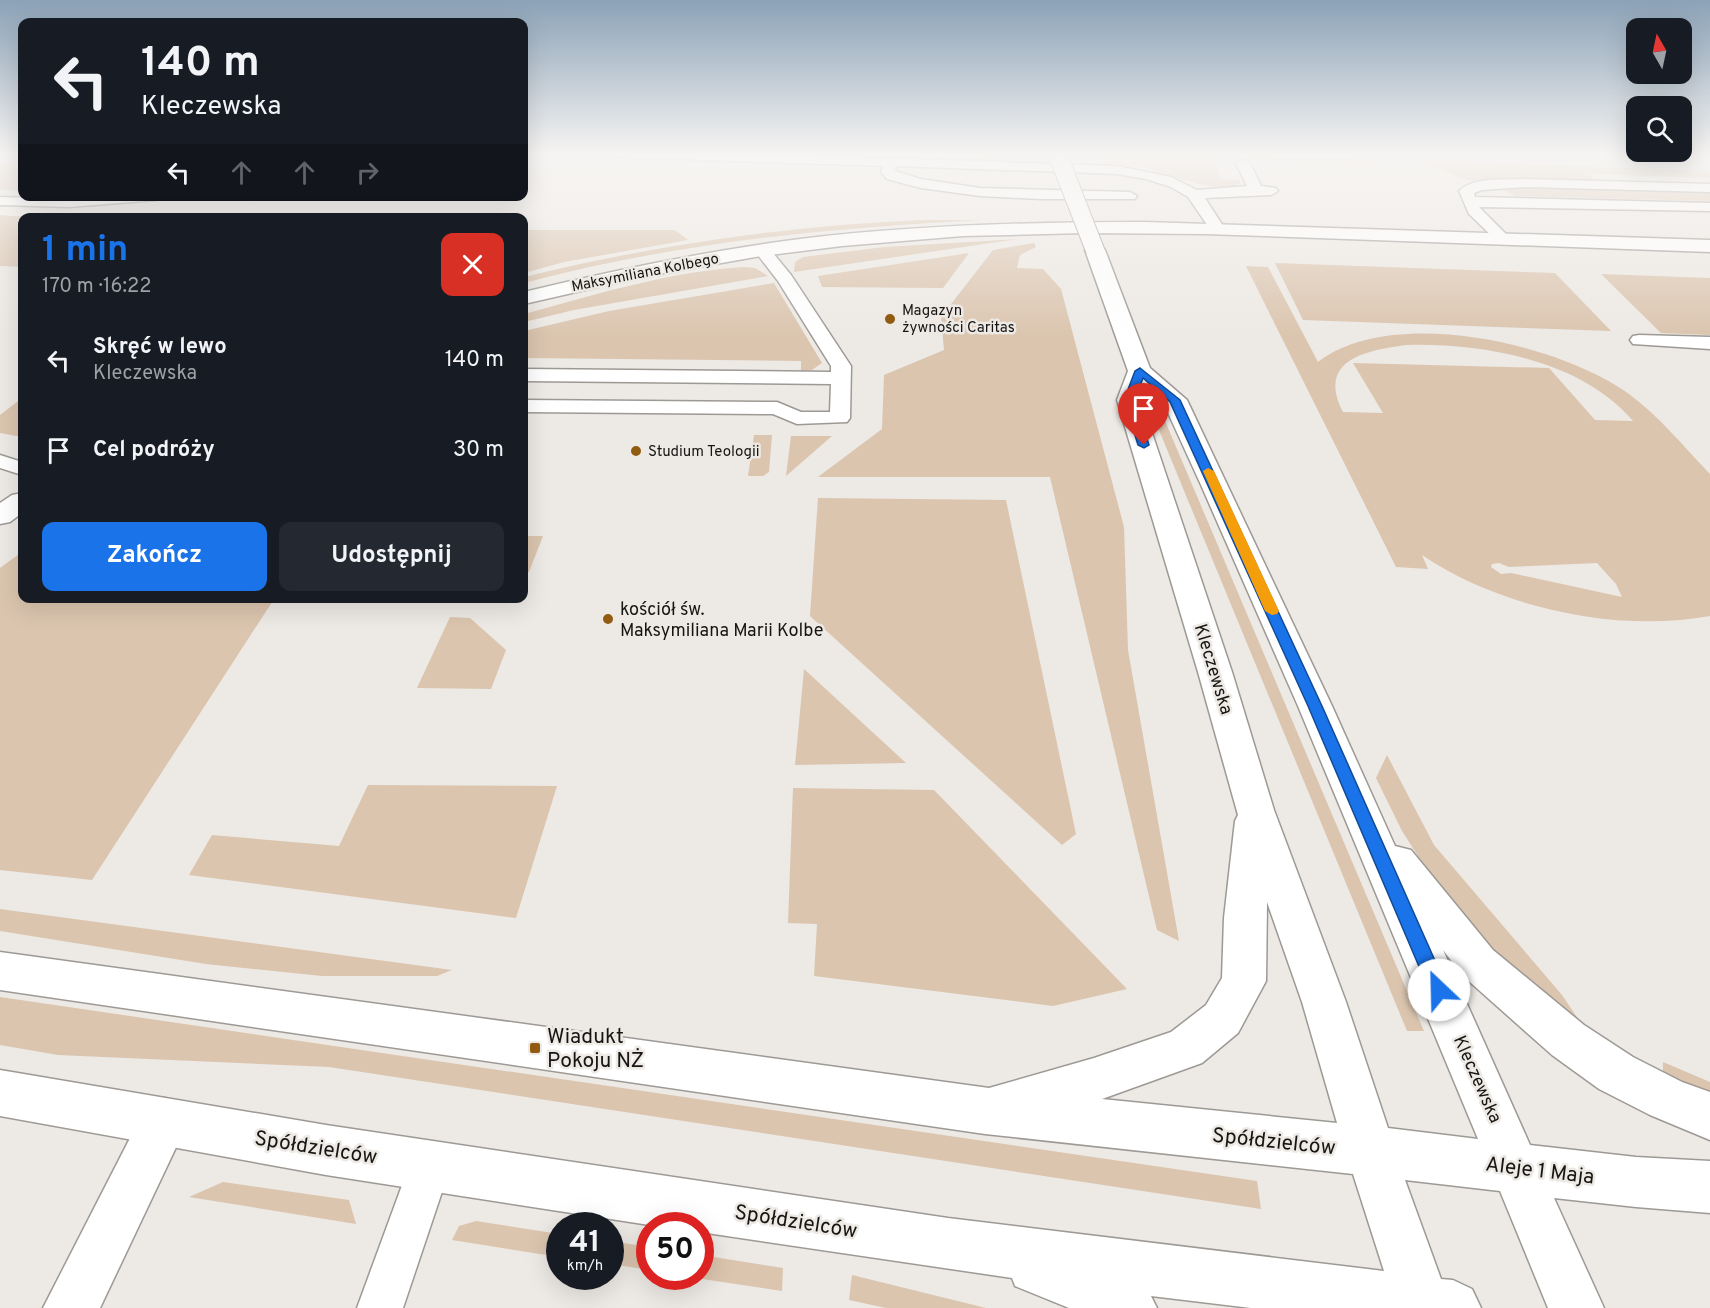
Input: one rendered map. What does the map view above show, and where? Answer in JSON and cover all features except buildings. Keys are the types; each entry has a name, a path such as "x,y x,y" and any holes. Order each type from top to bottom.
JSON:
{"street":[{"name":"Kleczewska","path":"1081,214 1140,371 1175,400 1315,706 1576,1308"},
{"name":"Maksymiliana Kolbego","path":"528,297 624,274 762,250 842,240 954,231 1091,228 1217,229 1710,246"},
{"name":"Kleczewska","path":"1140,371 1130,400 1215,672 1255,810 1324,1002 1371,1151 1434,1307"},
{"path":"0,510 18,502"},
{"path":"0,516 18,503"},
{"path":"1359,808 1422,895 1478,963 1568,1040 1616,1073 1667,1099 1710,1116"},
{"path":"985,1111 1044,1096 1186,1048 1222,1019 1244,981 1245,918 1255,810"},
{"name":"Spółdzielców","path":"0,971 985,1111 1371,1151"},
{"name":"Spółdzielców","path":"0,1093 326,1150 948,1244 1244,1280 1434,1307"},
{"path":"71,1308 164,1122"},
{"name":"Aleje 1 Maja","path":"1371,1151 1636,1182 1710,1188"},
{"path":"948,1244 1058,1274 1129,1308"}],"lane":[{"path":"1207,214 1217,229"},
{"path":"1481,214 1502,238"},
{"path":"528,406 777,408 797,418 840,418 841,366 785,279 762,250"},
{"path":"1639,340 1706,347"},
{"path":"528,375 842,378"},
{"path":"0,461 18,468"},
{"path":"380,1308 430,1165"}],"shaded area":[{"path":"0,215 18,216 18,267 0,266"},
{"path":"982,220 808,233 751,240 637,257 528,282 528,276 671,246 771,232 871,223"},
{"path":"528,230 675,230 688,240 564,262 528,272"},
{"path":"1018,239 794,272 795,262 803,257 884,247"},
{"path":"1034,243 1036,247 1020,255 1017,268 1043,269 1061,289 1124,527 1128,650 1179,941 1157,930 1050,477 818,477 882,429 884,375 944,350 941,317 993,250"},
{"path":"969,253 943,288 822,287 818,276"},
{"path":"1275,263 1555,273 1611,331 1303,320"},
{"path":"1246,266 1268,267 1318,362 1350,345 1388,336 1430,334 1475,338 1519,346 1561,359 1598,376 1629,394 1661,422 1710,474 1710,616 1637,621 1560,612 1487,589 1453,574 1422,555 1428,569 1396,567","holes":["1407,345 1467,347 1529,359 1587,383 1612,400 1633,421 1595,420 1549,368 1353,363 1383,413 1343,412 1336,394 1336,380 1341,369 1362,355 1376,350","1499,563 1509,567 1597,563 1616,584 1622,597 1511,573 1501,574 1491,567 1492,564"]},
{"path":"755,268 768,276 574,310 528,321 528,313 633,285 716,269"},
{"path":"1601,274 1710,278 1710,335 1661,333"},
{"path":"774,283 822,363 812,370 801,371 801,361 528,358 528,330 609,311"},
{"path":"18,401 18,436 0,433 0,415"},
{"path":"1147,401 1157,402 1424,1031 1407,1031"},
{"path":"754,435 772,435 769,472 763,476 748,476"},
{"path":"791,436 832,436 786,476"},
{"path":"818,498 1006,500 1076,834 1062,845 810,616"},
{"path":"528,536 543,536 529,572"},
{"path":"18,555 18,603 271,603 92,880 0,870 0,568"},
{"path":"450,617 470,618 506,650 491,689 417,688"},
{"path":"804,669 906,763 795,765"},
{"path":"1387,755 1434,845 1562,995 1585,1029 1497,962 1445,898 1402,831 1376,778"},
{"path":"368,785 557,786 516,918 189,875 212,835 339,846"},
{"path":"793,788 934,790 1127,989 1053,1006 814,976 817,924 788,923"},
{"path":"0,909 452,970 437,976 322,976 206,964 0,931"},
{"path":"0,997 1257,1181 1261,1209 329,1067 58,1055 0,1045"},
{"path":"1663,1062 1710,1082 1710,1094 1663,1076"},
{"path":"223,1182 349,1200 356,1224 189,1197"},
{"path":"476,1221 546,1232 546,1255 452,1240 459,1226"},
{"path":"624,1243 636,1245 636,1268 624,1266"},
{"path":"714,1257 783,1268 782,1291 714,1281"},
{"path":"852,1275 986,1308 886,1308 849,1300"}],"slow traffic":[{"path":"1208,471 1272,611"}],"place":[{"name":"Magazyn żywności Caritas","path":"890,319"},
{"name":"Studium Teologii","path":"636,451"},
{"name":"kościół św. Maksymiliana Marii Kolbe","path":"608,619"},
{"name":"Wiadukt Pokoju NŻ","path":"535,1048"}],"route":[{"path":"1144,445 1130,400 1140,371 1175,400 1315,706 1439,990"}]}
